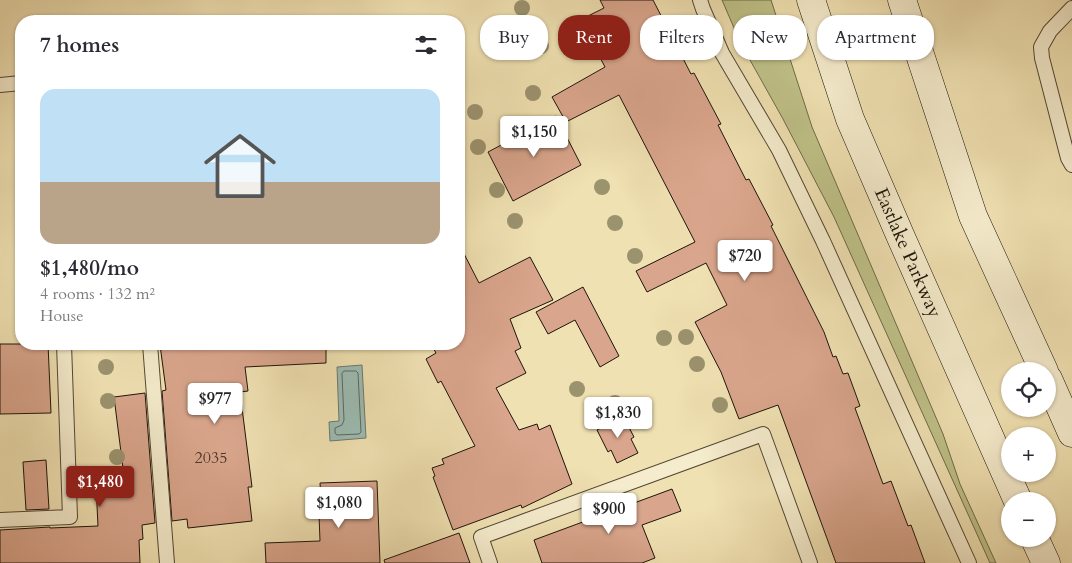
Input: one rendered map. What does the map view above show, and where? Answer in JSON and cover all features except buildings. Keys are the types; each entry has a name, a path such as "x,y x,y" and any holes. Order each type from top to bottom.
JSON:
{"main road":[{"name":"Eastlake Parkway","path":"811,0 850,118 1014,492"},
{"path":"902,0 973,216 1040,362"},
{"path":"1056,397 1072,433"},
{"path":"1039,547 1046,563"}],"lane":[{"path":"700,0 722,54 779,150 824,241 969,563"},
{"path":"1072,8 1050,31 1042,47 1042,58 1048,84 1068,158 1072,165"},
{"path":"0,85 15,83"},
{"path":"0,520 70,517 64,350"},
{"path":"150,350 168,563"},
{"path":"490,563 481,537 762,434 810,563"}],"green space":[{"path":"722,0 771,0 776,15 733,15 733,25"},
{"path":"750,60 790,60 812,127 943,434 960,484 996,563 990,563 834,217"}],"water":[{"path":"362,365 366,438 330,441 329,422 339,421 337,367"}]}
